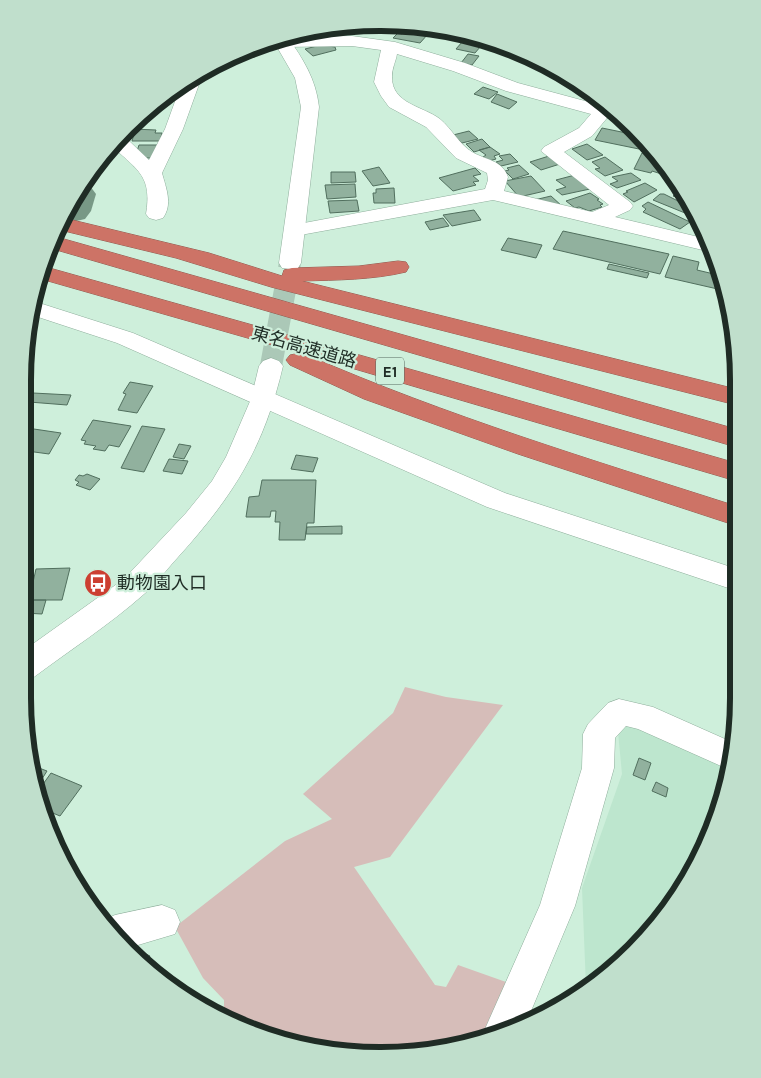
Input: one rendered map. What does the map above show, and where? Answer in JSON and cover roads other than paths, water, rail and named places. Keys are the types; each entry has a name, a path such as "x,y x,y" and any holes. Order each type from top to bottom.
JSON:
{"highway":[{"path":"67,225 278,275 360,273 398,267"},
{"name":"東名高速道路","path":"59,244 730,436"},
{"path":"184,254 279,282 730,395"},
{"name":"東名高速道路","path":"48,274 730,470"},
{"path":"209,320 373,393 527,448 730,514"}],"street":[{"path":"352,41 362,32"},
{"path":"302,40 352,41 389,46 451,64 512,87 604,112"},
{"path":"285,45 299,64 307,82 310,107 290,262"},
{"path":"389,46 390,52 383,76 384,85 396,104 433,124 462,153 493,168 498,174 498,182 493,194"},
{"path":"152,173 174,129 189,88"},
{"path":"594,218 623,206 551,151 570,139 581,136 608,116"},
{"path":"123,145 152,173 159,196 156,214"},
{"path":"295,230 493,194 699,244"},
{"path":"39,309 125,338 496,500 730,578"},
{"path":"31,662 134,587 170,550 221,488 239,458 263,399 271,366"},
{"path":"507,1023 557,906 598,768 599,734 619,712 642,716 725,754"},
{"path":"121,931 162,922"}],"tunnel":[{"path":"271,366 290,263"}],"place":[{"name":"動物園入口","path":"98,583"}]}
